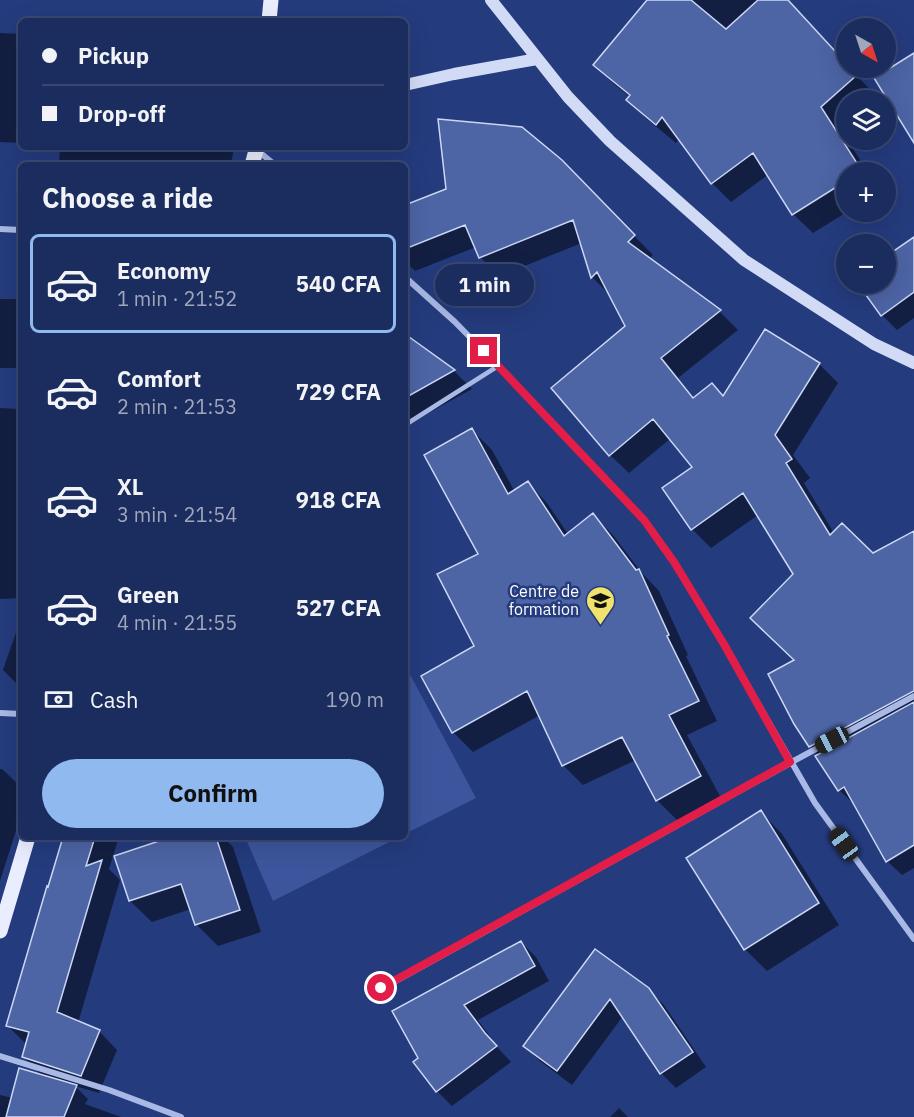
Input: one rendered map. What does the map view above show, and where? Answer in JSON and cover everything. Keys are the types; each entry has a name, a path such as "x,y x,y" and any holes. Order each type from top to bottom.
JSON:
{"main road":[{"path":"270,18 271,0"},
{"path":"491,0 568,97 610,141 744,260 874,344 914,363"},
{"path":"408,84 537,59"},
{"path":"0,931 27,840"}],"street":[{"path":"259,150 272,162"},
{"path":"0,229 18,230"},
{"path":"408,280 455,322 644,520 668,553 725,646 815,803 914,939"},
{"path":"381,988 914,696"},
{"path":"0,713 18,714"},
{"path":"0,1056 109,1090 181,1117"}],"lane":[{"path":"408,423 498,366"}],"shaded area":[{"path":"408,671 476,798 408,832"},
{"path":"246,840 393,840 273,901"}],"building":[{"path":"647,0 691,0 726,29 758,0 788,0 836,52 836,78 854,78 840,90 836,90 836,94 821,107 836,130 836,150 849,150 856,162 836,162 836,187 792,215 753,153 711,184 662,117 656,125 626,100 630,95 593,65"},
{"path":"914,53 914,143 896,114 896,90 881,90 874,78 896,78 896,64"},
{"path":"438,119 522,127 562,160 635,235 628,242 721,310 661,358 693,398 712,383 723,396 765,329 820,363 775,435 792,459 786,463 830,535 842,523 873,553 914,531 914,691 809,747 794,724 768,674 794,660 750,618 793,574 743,493 691,530 662,488 692,467 653,419 609,456 551,388 625,326 597,272 591,278 573,220 479,258 465,225 408,248 408,204 446,189"},
{"path":"914,237 914,292 881,316 865,294 896,294 896,249"},
{"path":"408,336 455,370 408,396"},
{"path":"472,428 508,494 528,481 564,536 593,513 636,570 639,569 669,635 667,636 699,701 669,715 701,776 656,801 622,737 562,766 527,691 452,733 421,676 474,646 437,574 478,554 424,455"},
{"path":"914,702 914,845 886,862 844,787 838,791 815,756"},
{"path":"761,810 819,903 744,950 686,858"},
{"path":"62,840 94,840 86,866 102,860 57,1012 100,1030 81,1076 22,1057 29,1032 6,1026"},
{"path":"162,840 217,840 240,910 195,925 181,884 129,901 114,856"},
{"path":"521,941 535,966 464,1005 497,1046 436,1092 413,1062 418,1058 392,1011"},
{"path":"595,949 649,988 693,1052 660,1074 610,999 557,1071 523,1046"},
{"path":"19,1068 77,1085 64,1117 6,1117"}],"place":[{"name":"Centre de formation","path":"600,626"}],"route":[{"path":"381,988 790,762 725,646 674,562 644,520 484,351"}]}
